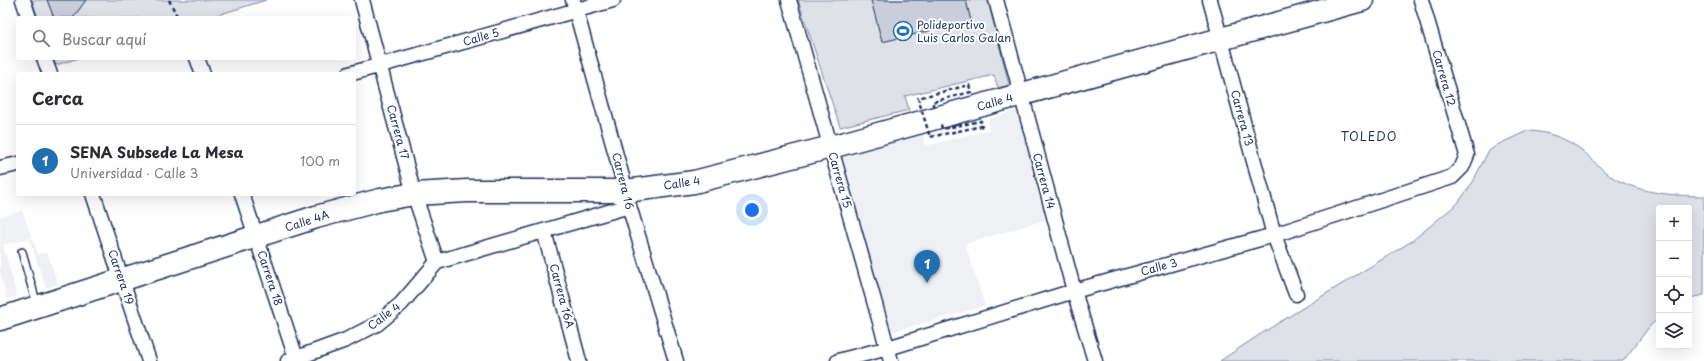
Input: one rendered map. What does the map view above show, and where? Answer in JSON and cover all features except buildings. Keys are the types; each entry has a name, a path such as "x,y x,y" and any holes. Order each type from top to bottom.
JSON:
{"main road":[{"name":"Calle 4","path":"628,198 831,147 1021,95 1220,39 1324,5 1362,0"},
{"name":"Calle 4A","path":"0,319 316,217 380,200 414,194 467,191 628,198"}],"street":[{"path":"23,0 28,16"},
{"name":"Carrera 17","path":"362,0 414,194 437,262"},
{"name":"Calle 5","path":"355,72 575,5 613,0"},
{"name":"Carrera 15","path":"789,0 889,354"},
{"name":"Carrera 14","path":"996,0 1074,291 1095,361"},
{"name":"Carrera 13","path":"1210,0 1274,235 1296,294"},
{"name":"Carrera 12","path":"1421,0 1467,155"},
{"name":"Carrera 16","path":"575,5 628,198 676,361"},
{"path":"45,60 49,72"},
{"path":"198,60 202,72"},
{"name":"Calle 3","path":"838,361 889,354 1074,291 1274,235 1452,177 1462,167 1467,155"},
{"path":"0,168 16,164"},
{"name":"Carrera 19","path":"94,196 149,361"},
{"name":"Carrera 18","path":"243,196 294,360"},
{"name":"Calle 4","path":"294,360 346,340 377,324 401,304 437,262 544,231 628,198"},
{"name":"Carrera 16A","path":"544,231 579,361"}],"lane":[{"path":"22,252 38,307"}],"path":[{"path":"169,0 177,16"},
{"path":"934,107 932,102 971,92 969,85 918,98 930,138 982,126 981,121 942,129 941,124"}],"shaded area":[{"path":"32,0 266,0 214,16 37,16"},
{"path":"798,0 988,0 1009,85 998,88 994,75 905,96 909,110 840,127"},
{"path":"54,60 72,60 56,65"},
{"path":"1017,110 1045,220 965,244 985,306 892,332 839,156 922,132 925,146 989,130 989,119"},
{"path":"1527,131 1542,132 1572,143 1609,175 1631,186 1642,190 1667,194 1704,196 1704,295 1692,297 1692,205 1656,205 1656,321 1650,326 1623,361 1220,361 1262,333 1412,241 1458,203 1472,183 1488,152 1497,145"},
{"path":"22,211 38,254 47,253 58,284 46,288 29,238 3,245 17,296 7,299 0,272 0,217"}],"place":[{"name":"Polideportivo Luis Carlos Galan","path":"903,31"},
{"name":"SENA Subsede La Mesa","path":"927,283"}],"district":[{"name":"TOLEDO","path":"1369,137"}]}
